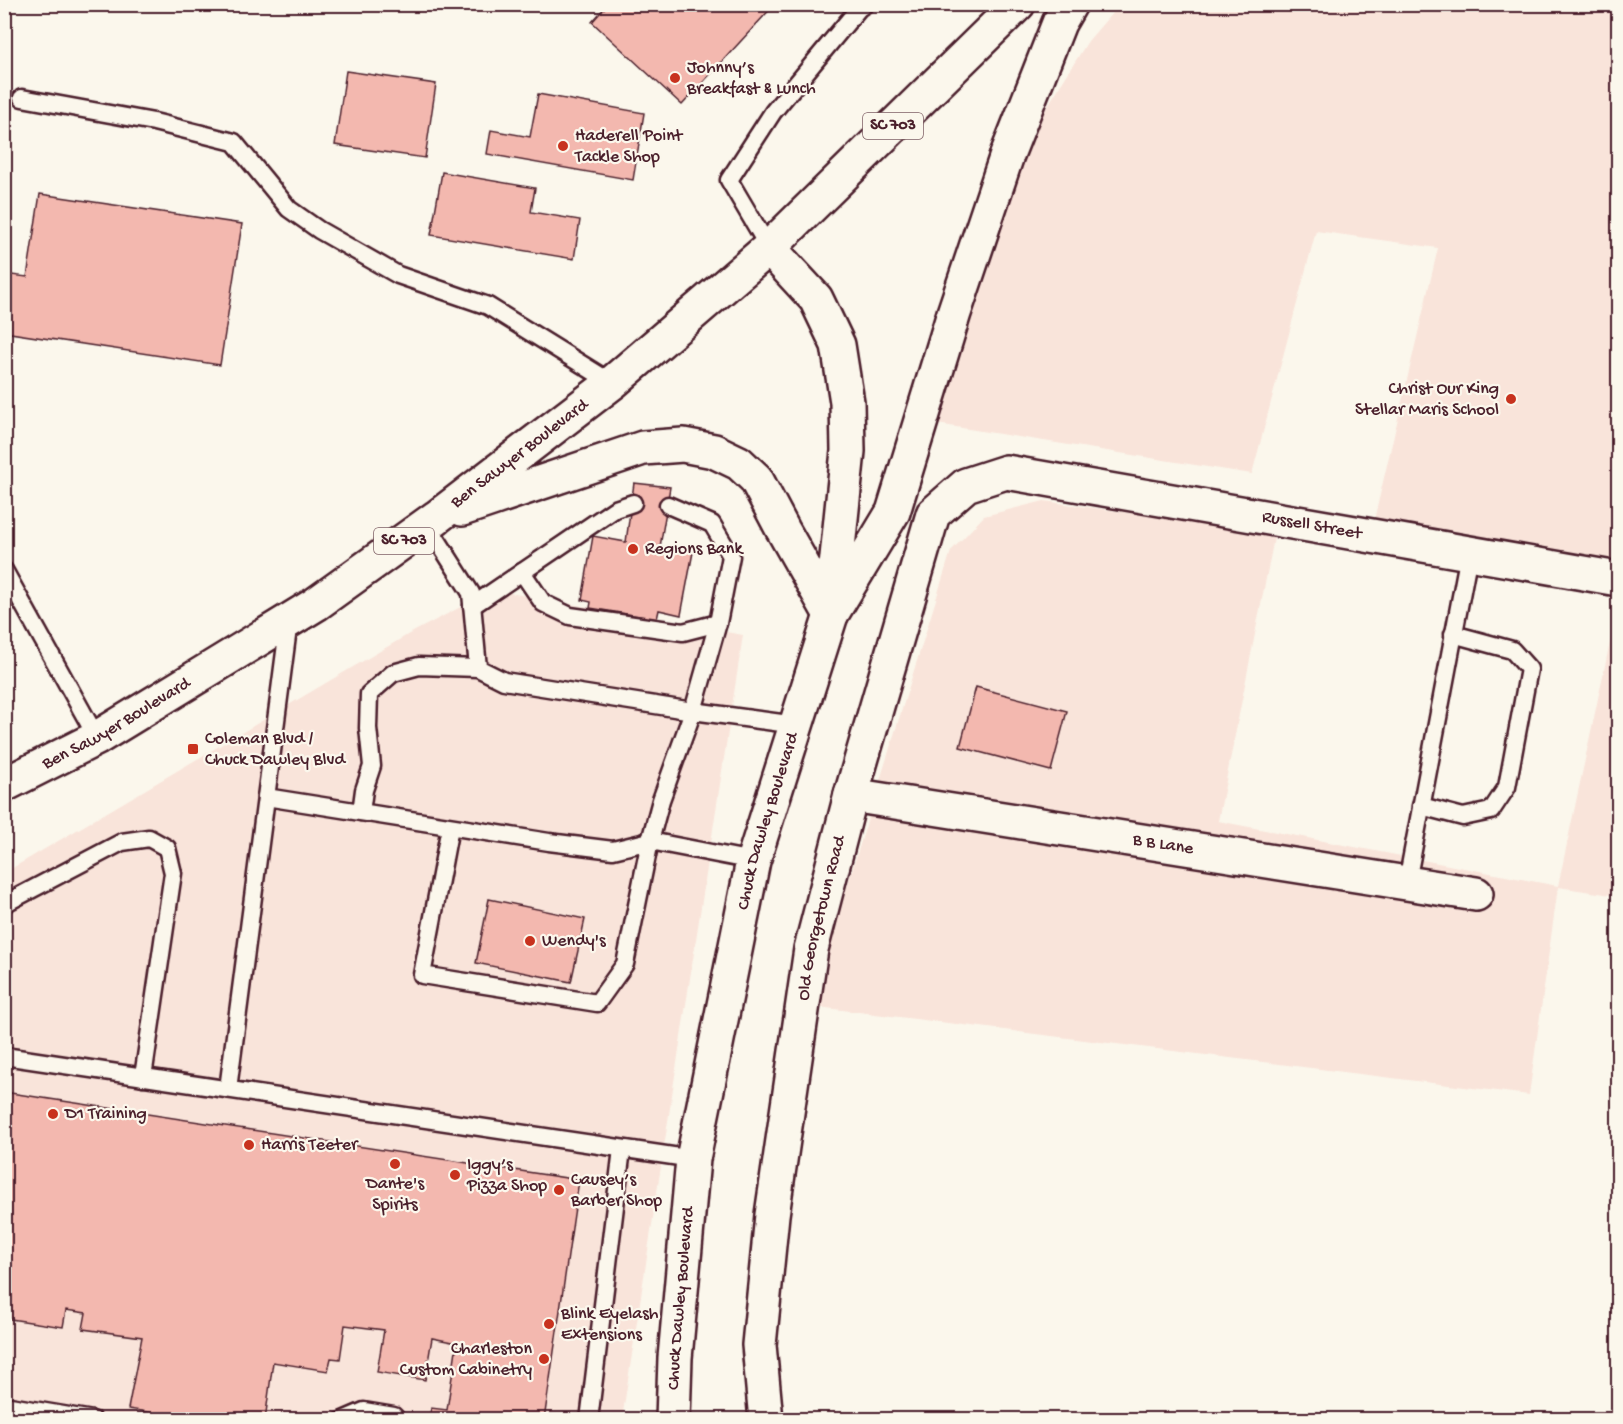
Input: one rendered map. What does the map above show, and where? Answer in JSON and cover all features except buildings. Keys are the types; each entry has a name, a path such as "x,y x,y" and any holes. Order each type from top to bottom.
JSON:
{"main road":[{"path":"432,521 644,448 683,445 714,452 739,464 756,479 831,615 893,512 954,313 1006,155 1059,23 1070,4"},
{"name":"SC 703","path":"769,248 1012,6"},
{"name":"Ben Sawyer Boulevard","path":"4,785 96,738 316,604 432,521 612,383 769,248"},
{"name":"Chuck Dawley Boulevard","path":"673,1419 675,1358 693,1159 753,861 831,615 848,451 847,402 838,345 816,299 769,248"},
{"name":"Russell Street","path":"1006,472 1618,579"},
{"name":"Old Georgetown Road","path":"766,1419 759,1345 772,1215 811,949 851,795 933,514 966,485 1006,472"},
{"name":"B B Lane","path":"851,795 1476,894"}],"lane":[{"path":"769,248 729,180 773,112 859,8 865,4"},
{"path":"22,98 154,122 234,142 289,209 319,230 398,275 488,306 612,383"},
{"path":"472,606 615,509 633,503"},
{"path":"450,827 422,975 597,1003 625,964 650,842 661,800 693,711 718,623 731,556 711,524 668,505"},
{"path":"432,521 471,593 478,668"},
{"path":"1407,882 1469,554"},
{"path":"4,570 96,738"},
{"path":"522,572 543,603 570,616 683,632 718,623"},
{"path":"228,1089 289,621"},
{"path":"1421,806 1463,817 1491,811 1507,787 1529,669 1512,650 1454,634"},
{"path":"361,812 364,790 372,766 368,728 369,694 393,673 420,666 478,668 504,681 796,725"},
{"path":"266,797 450,827 613,850 650,842 753,861"},
{"path":"4,904 122,842 149,838 167,848 173,873 143,1077"},
{"path":"4,1056 693,1159"},
{"path":"589,1419 622,1149"},
{"path":"4,1405 93,1419"},
{"path":"343,1419 364,1411 394,1416 398,1419"}],"shaded area":[{"name":"Christ Our King Stellar Maris School","path":"1119,5 1618,5 1618,591 1367,550 1438,248 1316,231 1252,474 937,424 1027,139 1088,41"},
{"path":"1044,501 1275,533 1218,821 1558,886 1618,605 1618,896 1558,887 1529,1095 810,1006 951,551 984,516"},
{"path":"493,590 743,635 622,1419 5,1419 4,873 409,634"}],"place":[{"name":"Johnny’s Breakfast & Lunch","path":"675,78"},
{"name":"Haderell Point Tackle Shop","path":"563,146"},
{"name":"Christ Our King Stellar Maris School","path":"1511,399"},
{"name":"Regions Bank","path":"633,549"},
{"name":"Coleman Blvd / Chuck Dawley Blvd","path":"193,749"},
{"name":"Wendy's","path":"530,941"},
{"name":"D1 Training","path":"53,1114"},
{"name":"Harris Teeter","path":"249,1145"},
{"name":"Dante's Spirits","path":"395,1164"},
{"name":"Iggy’s Pizza Shop","path":"455,1175"},
{"name":"Causey’s Barber Shop","path":"559,1190"},
{"name":"Blink Eyelash Extensions","path":"549,1324"},
{"name":"Charleston Custom Cabinetry","path":"544,1359"}]}
